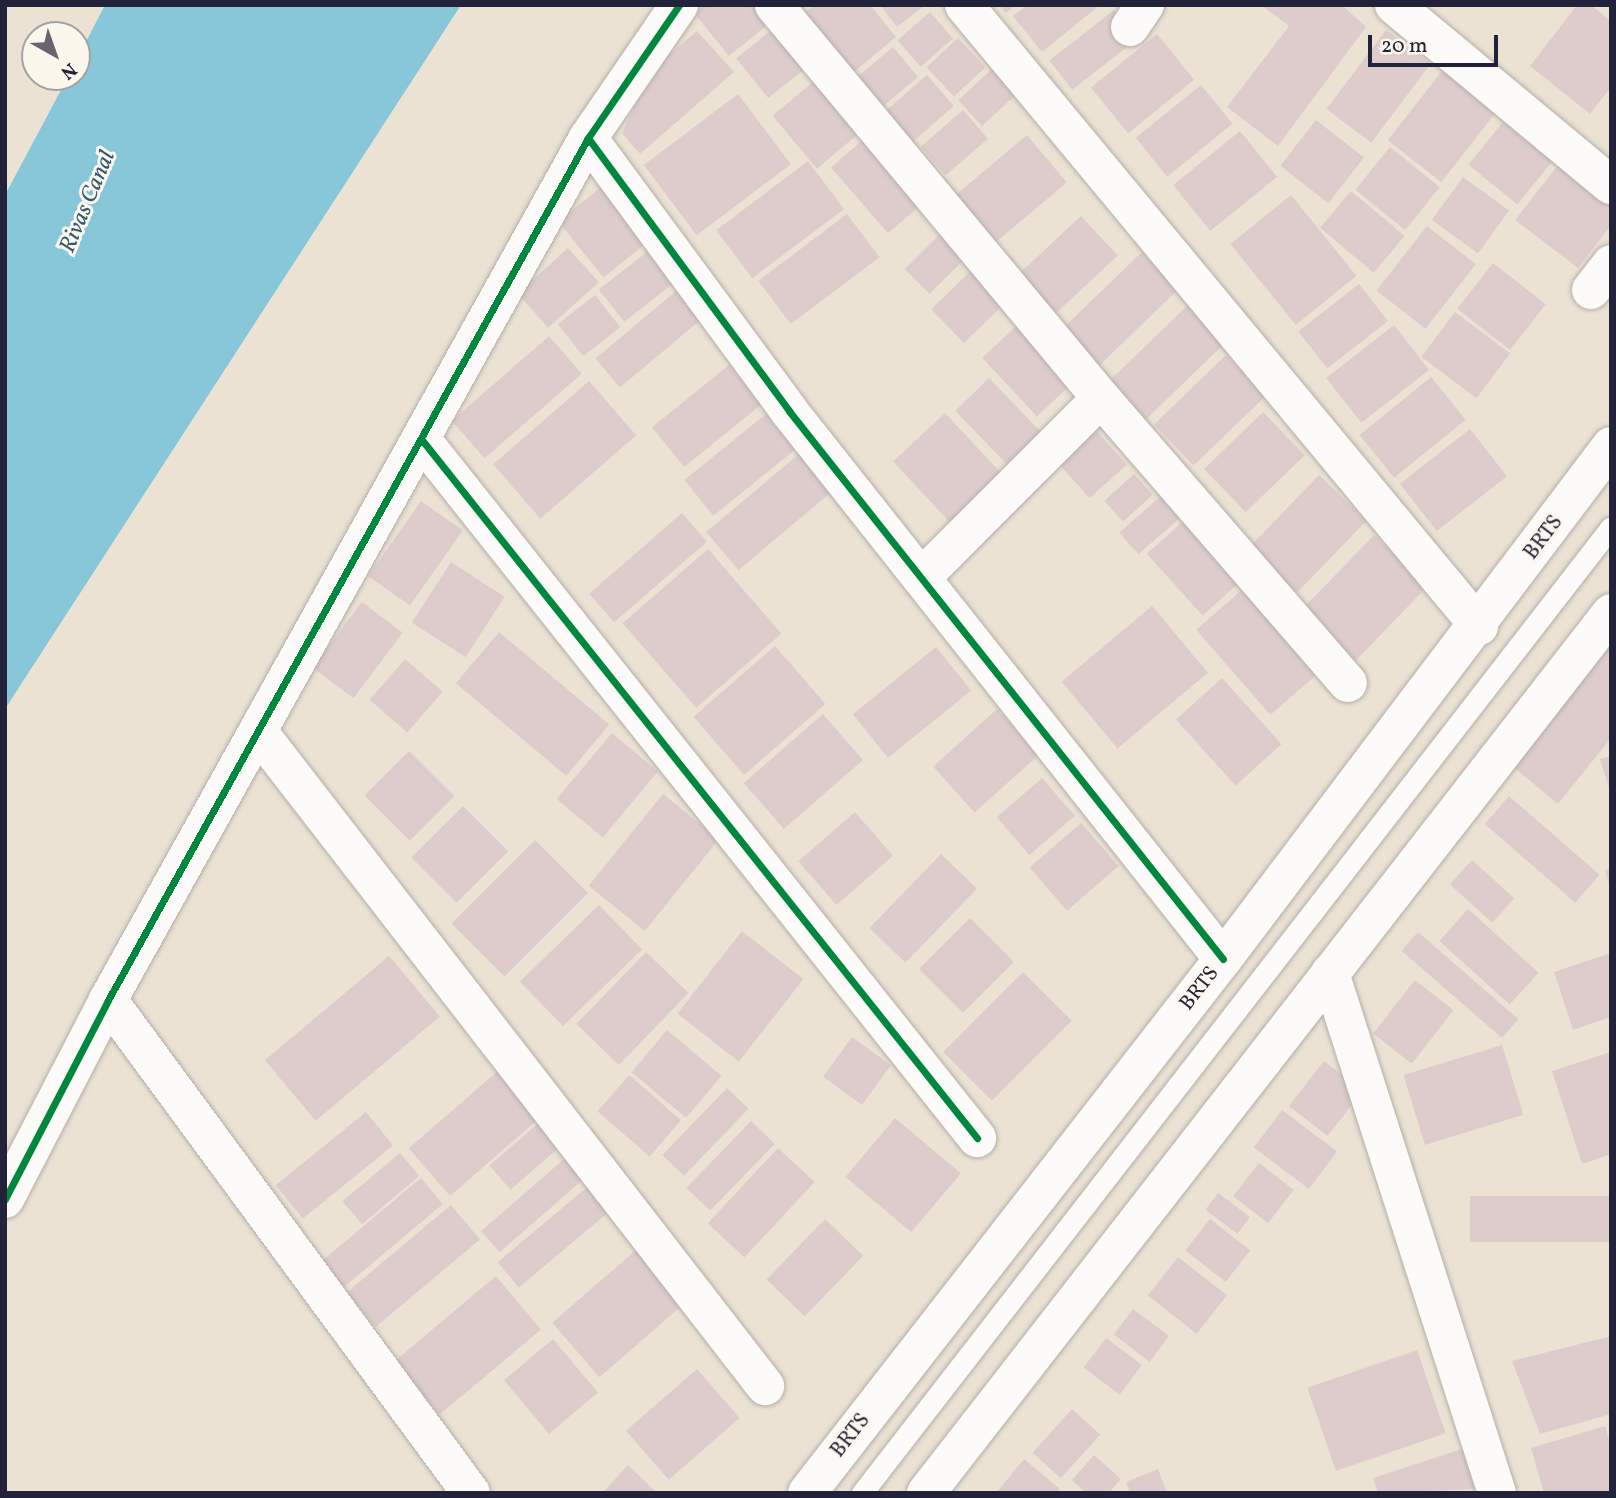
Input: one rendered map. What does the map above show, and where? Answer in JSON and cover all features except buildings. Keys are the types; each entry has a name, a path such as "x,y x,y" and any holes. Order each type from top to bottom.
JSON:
{"street":[{"path":"5,1199 108,1000 260,734 588,138 679,5"},
{"path":"774,5 1101,398 1348,683"},
{"path":"964,5 1479,625"},
{"path":"1394,5 1611,184"},
{"path":"588,138 789,411 1223,959"},
{"path":"922,577 1101,398"},
{"path":"422,440 977,1138"},
{"name":"BRTS","path":"807,1493 1223,959 1479,625 1611,446"},
{"path":"926,1493 1611,613"},
{"path":"260,734 765,1386"},
{"path":"1330,973 1497,1493"},
{"path":"108,1000 471,1493"}],"lane":[{"path":"862,1493 1611,527"}],"water":[{"name":"Rivas Canal","path":"105,5 461,5 5,709 5,195 61,91 91,91 91,32"}],"cycle path":[{"path":"5,1199 108,1000 588,138 679,5"},
{"path":"588,138 789,411 1223,959"},
{"path":"422,440 977,1138"}]}
